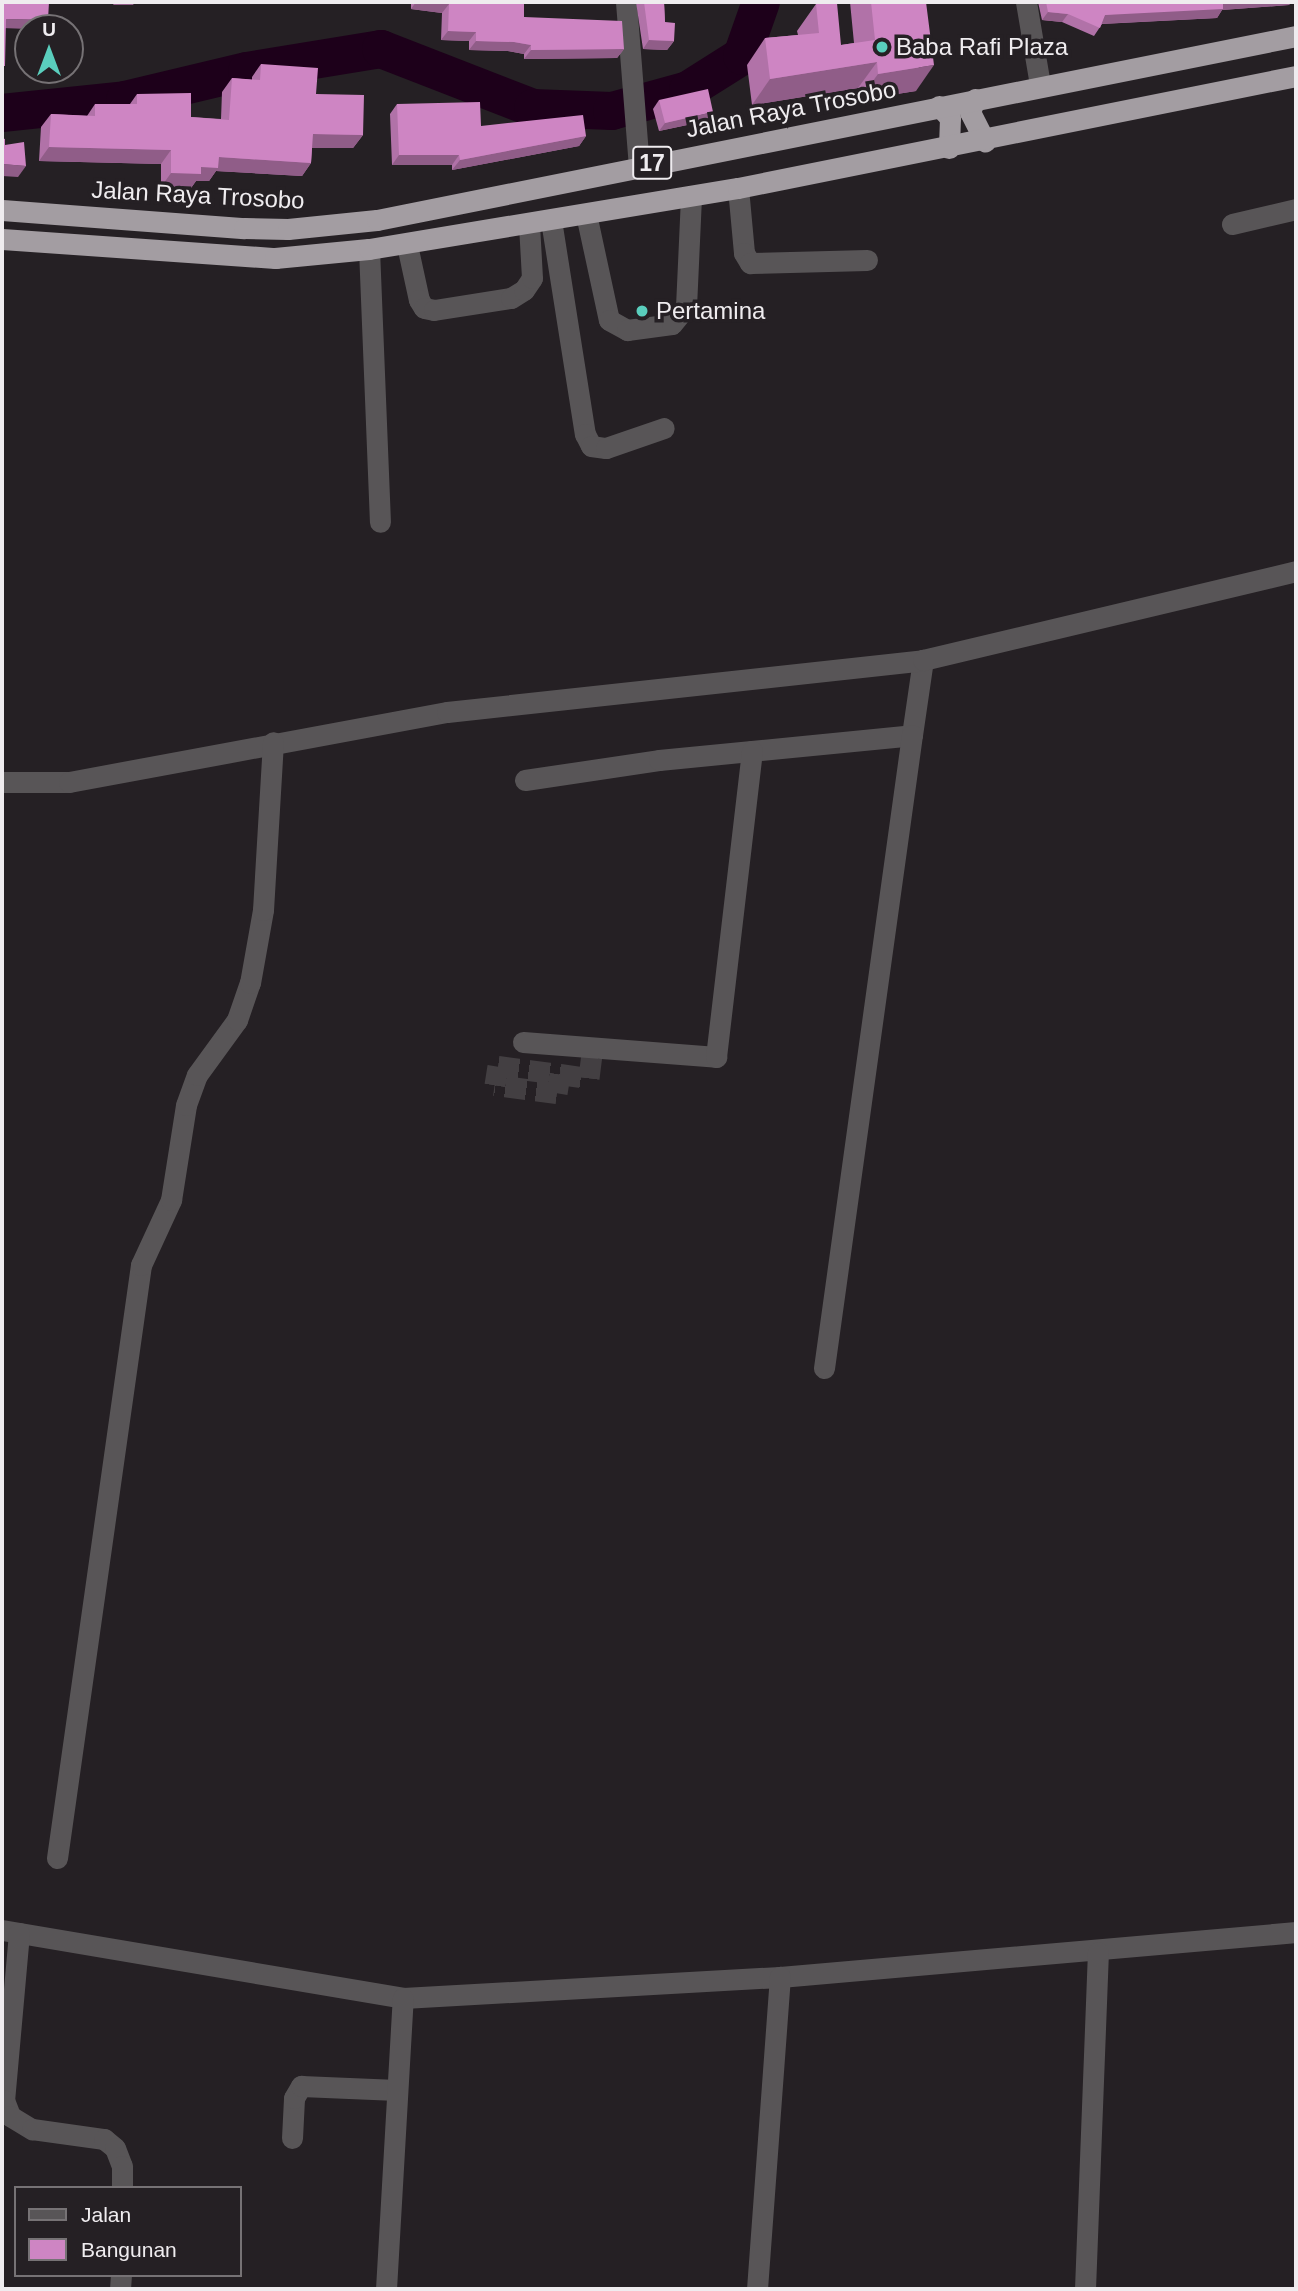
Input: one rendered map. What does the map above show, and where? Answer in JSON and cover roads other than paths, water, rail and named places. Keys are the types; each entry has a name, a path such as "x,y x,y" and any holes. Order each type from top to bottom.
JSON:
{"highway":[{"name":"Jalan Raya Trosobo","path":"2,210 244,228 327,227 1296,36"},
{"name":"17","path":"2,239 275,258 369,249 529,225 738,188 985,141 1296,76"},
{"path":"975,99 970,112 974,127 985,141"},
{"path":"939,106 950,118 949,148"}],"street":[{"path":"626,2 639,166"},
{"path":"1027,2 1040,85"},
{"path":"738,188 744,253 750,263 867,260"},
{"path":"586,214 609,320 627,330 672,324 686,307 691,196"},
{"path":"1232,224 1296,209"},
{"path":"551,220 585,434 591,446 606,448 664,428"},
{"path":"407,244 419,300 424,308 435,310 511,298 524,290 531,278 529,225"},
{"path":"369,249 380,522"},
{"path":"2,782 69,782 273,742 447,712 923,660 1296,571"},
{"path":"824,1368 923,660"},
{"path":"525,780 752,751 912,735"},
{"path":"57,1858 141,1265 171,1200 186,1105 197,1075 237,1020 250,983 263,909 273,742"},
{"path":"523,1042 716,1056 752,751"},
{"path":"122,2186 122,2166 115,2148 104,2138 32,2129 10,2116 4,2100 10,1931 403,1998 780,1978 1296,1933"},
{"path":"1085,2289 1098,1952"},
{"path":"757,2289 780,1978"},
{"path":"386,2289 403,1998"},
{"path":"292,2137 294,2098 301,2086 397,2090"}],"waterway":[{"path":"2,113 125,100 247,71 381,49 533,108 612,111 688,90 742,56 761,2"}],"tunnel":[{"path":"560,1074 589,1078 593,1047"},
{"path":"498,1066 560,1074 557,1093 495,1085 498,1066"}],"place":[{"name":"Baba Rafi Plaza","path":"882,47"},
{"name":"Pertamina","path":"642,311"}]}
